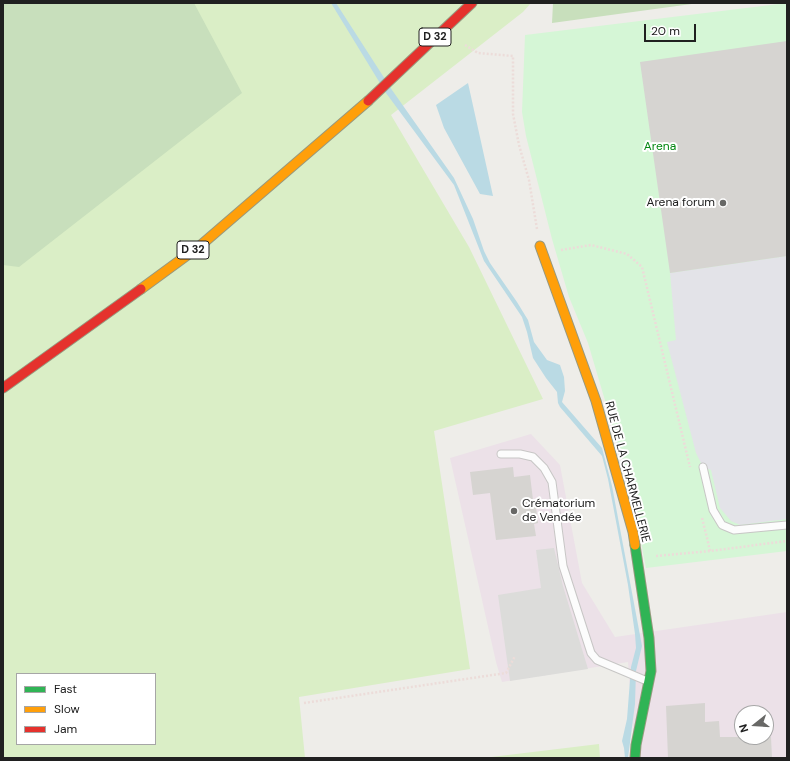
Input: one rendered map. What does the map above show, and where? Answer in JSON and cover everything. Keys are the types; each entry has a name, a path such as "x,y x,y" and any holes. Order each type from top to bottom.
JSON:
{"main road":[{"name":"D 32","path":"3,388 201,245 370,98 472,3"},
{"name":"RUE DE LA CHARMELLERIE","path":"542,250 596,401 633,532 649,638 651,671 646,680 635,758"}],"lane":[{"path":"501,454 520,454 533,457 544,468 552,482 563,566 591,653 598,660 646,680"},
{"path":"703,467 714,510 722,525 734,530 787,525"}],"path":[{"path":"465,45 478,53 513,56 513,114 518,145 528,180 542,250 590,246 627,254 642,268 692,473"},
{"path":"701,511 710,551"},
{"path":"637,558 710,551 787,541"},
{"path":"304,703 506,673 515,656"}],"shaded area":[{"path":"787,256 787,519 740,525 731,521 720,508 711,470 703,467 696,453 667,342 676,340 670,273"},
{"path":"531,434 560,465 582,583 615,637 787,612 787,758 635,758 628,662 502,682 496,662 450,458"},
{"path":"554,548 563,586 588,669 510,681 498,595 541,588 536,550"}],"green space":[{"path":"3,3 531,3 523,12 391,115 469,247 543,399 434,431 470,669 299,697 305,758 3,758"},
{"path":"3,3 194,3 242,93 19,267 3,265"},
{"path":"553,3 699,3 552,23"},
{"name":"Arena","path":"787,3 787,551 646,568 630,485 588,343 569,297 552,239 526,136 522,112 525,35"},
{"path":"599,744 600,758 483,758"}],"water":[{"path":"331,3 336,3 392,90 454,178 473,219 484,251 490,263 528,320 534,342 547,360 560,365 564,377 565,391 562,402 602,448 612,486 642,646 636,671 635,704 628,758 625,758 622,741 627,719 631,667 636,648 635,634 628,585 608,479 602,456 560,407 557,392 533,358 522,317 484,261 454,185 386,93"},
{"path":"468,83 493,196 480,194 444,128 436,105"}],"building":[{"name":"Arena forum","path":"787,41 787,256 670,273 640,62"},
{"name":"Crématorium de Vendée","path":"513,467 514,477 530,475 538,523 534,524 536,536 496,540 490,493 473,495 470,472"},
{"path":"705,703 705,722 719,721 720,737 734,737 734,745 771,745 772,758 668,758 666,706"}],"traffic: fast":[{"path":"635,545 649,638 651,671 636,745 635,758"}],"traffic: slow":[{"path":"141,289 201,245 368,101"},
{"path":"540,246 596,401 633,532 635,545"}],"traffic: jam":[{"path":"368,101 472,3"},
{"path":"3,388 141,289"}],"place":[{"name":"Arena forum","path":"723,203"},
{"name":"Crématorium de Vendée","path":"514,511"}]}
